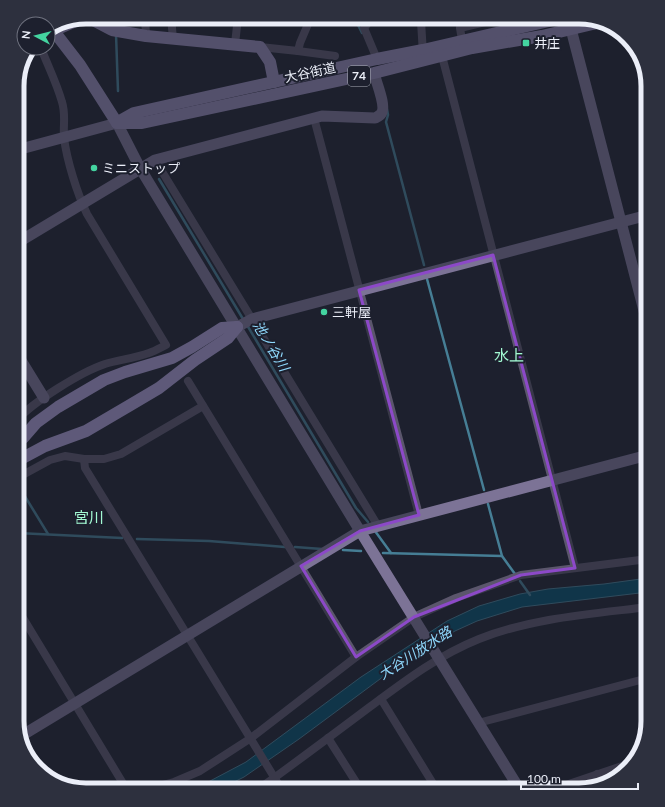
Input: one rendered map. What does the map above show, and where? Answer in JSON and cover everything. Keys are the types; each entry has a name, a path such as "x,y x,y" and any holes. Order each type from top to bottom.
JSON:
{"highway":[{"path":"24,437 36,423 58,407 104,380 172,358 222,328 244,323"},
{"path":"24,456 45,446 86,431 159,388 195,360 228,338 244,323"}],"main road":[{"path":"101,24 116,31 146,36 260,47"},
{"name":"大谷街道","path":"117,123 142,123 374,73 423,56 462,40 534,24"},
{"name":"大谷街道","path":"117,123 134,113 377,59 442,56 472,48 542,36 588,25"},
{"path":"56,37 80,66 117,123"},
{"name":"大谷街道","path":"260,47 270,62 274,82"}],"street":[{"path":"114,24 116,31"},
{"path":"145,24 146,36"},
{"path":"172,24 173,38"},
{"path":"235,44 237,24"},
{"path":"298,52 308,24"},
{"path":"367,24 364,28 377,59"},
{"path":"421,24 423,56"},
{"path":"462,40 460,28 477,24"},
{"path":"570,29 641,299"},
{"path":"260,47 335,56"},
{"path":"24,413 44,398 91,370 149,353 166,345 82,204 71,169 64,138 64,116 62,102 44,56"},
{"path":"442,56 575,568"},
{"path":"24,239 155,160 322,116 375,118 380,115 383,110 383,104 374,73"},
{"path":"314,118 419,515"},
{"path":"24,148 117,123 140,168 378,526"},
{"path":"155,160 360,531 516,783"},
{"path":"244,323 359,290 641,217"},
{"path":"24,365 44,398"},
{"path":"188,381 356,657"},
{"path":"24,474 50,460 65,456 84,459 104,459 121,454 203,406"},
{"path":"26,733 360,531 641,457"},
{"path":"84,459 86,468 277,783"},
{"path":"170,783 200,770 251,738 356,657 414,617 456,598 522,574 641,560"},
{"path":"267,783 437,657 479,639 529,624 582,615 641,608"},
{"path":"24,620 123,783"},
{"path":"478,723 641,680"},
{"path":"381,699 433,783"},
{"path":"328,738 357,783"},
{"path":"571,783 622,766"},
{"path":"597,774 600,780"}],"highlighted area":[{"path":"493,255 575,568 521,575 414,617 356,657 301,566 360,531 419,515 359,290"}],"water":[{"name":"大谷川放水路","path":"641,579 641,593 522,607 477,621 455,631 407,659 299,739 244,777 232,783 206,783 246,762 361,677 447,621 479,606 520,594 548,589"}],"waterway":[{"path":"358,24 362,33"},
{"name":"池ノ谷川","path":"116,34 118,91"},
{"path":"387,109 388,115 386,122 424,265"},
{"name":"池ノ谷川","path":"159,179 243,319"},
{"path":"427,279 484,490"},
{"name":"池ノ谷川","path":"247,325 356,508 368,522"},
{"path":"24,495 48,534"},
{"path":"488,504 502,556 515,574"},
{"name":"池ノ谷川","path":"375,531 391,553"},
{"path":"24,533 122,538"},
{"path":"137,539 209,541 285,547"},
{"path":"295,547 322,549"},
{"path":"343,550 361,551"},
{"name":"池ノ谷川","path":"383,553 502,556"},
{"name":"池ノ谷川","path":"520,581 530,595"}],"place":[{"name":"井庄","path":"526,43"},
{"name":"ミニストップ","path":"94,168"},
{"name":"三軒屋","path":"324,312"}],"district":[{"name":"水上","path":"509,356"},
{"name":"宮川","path":"89,518"}]}
